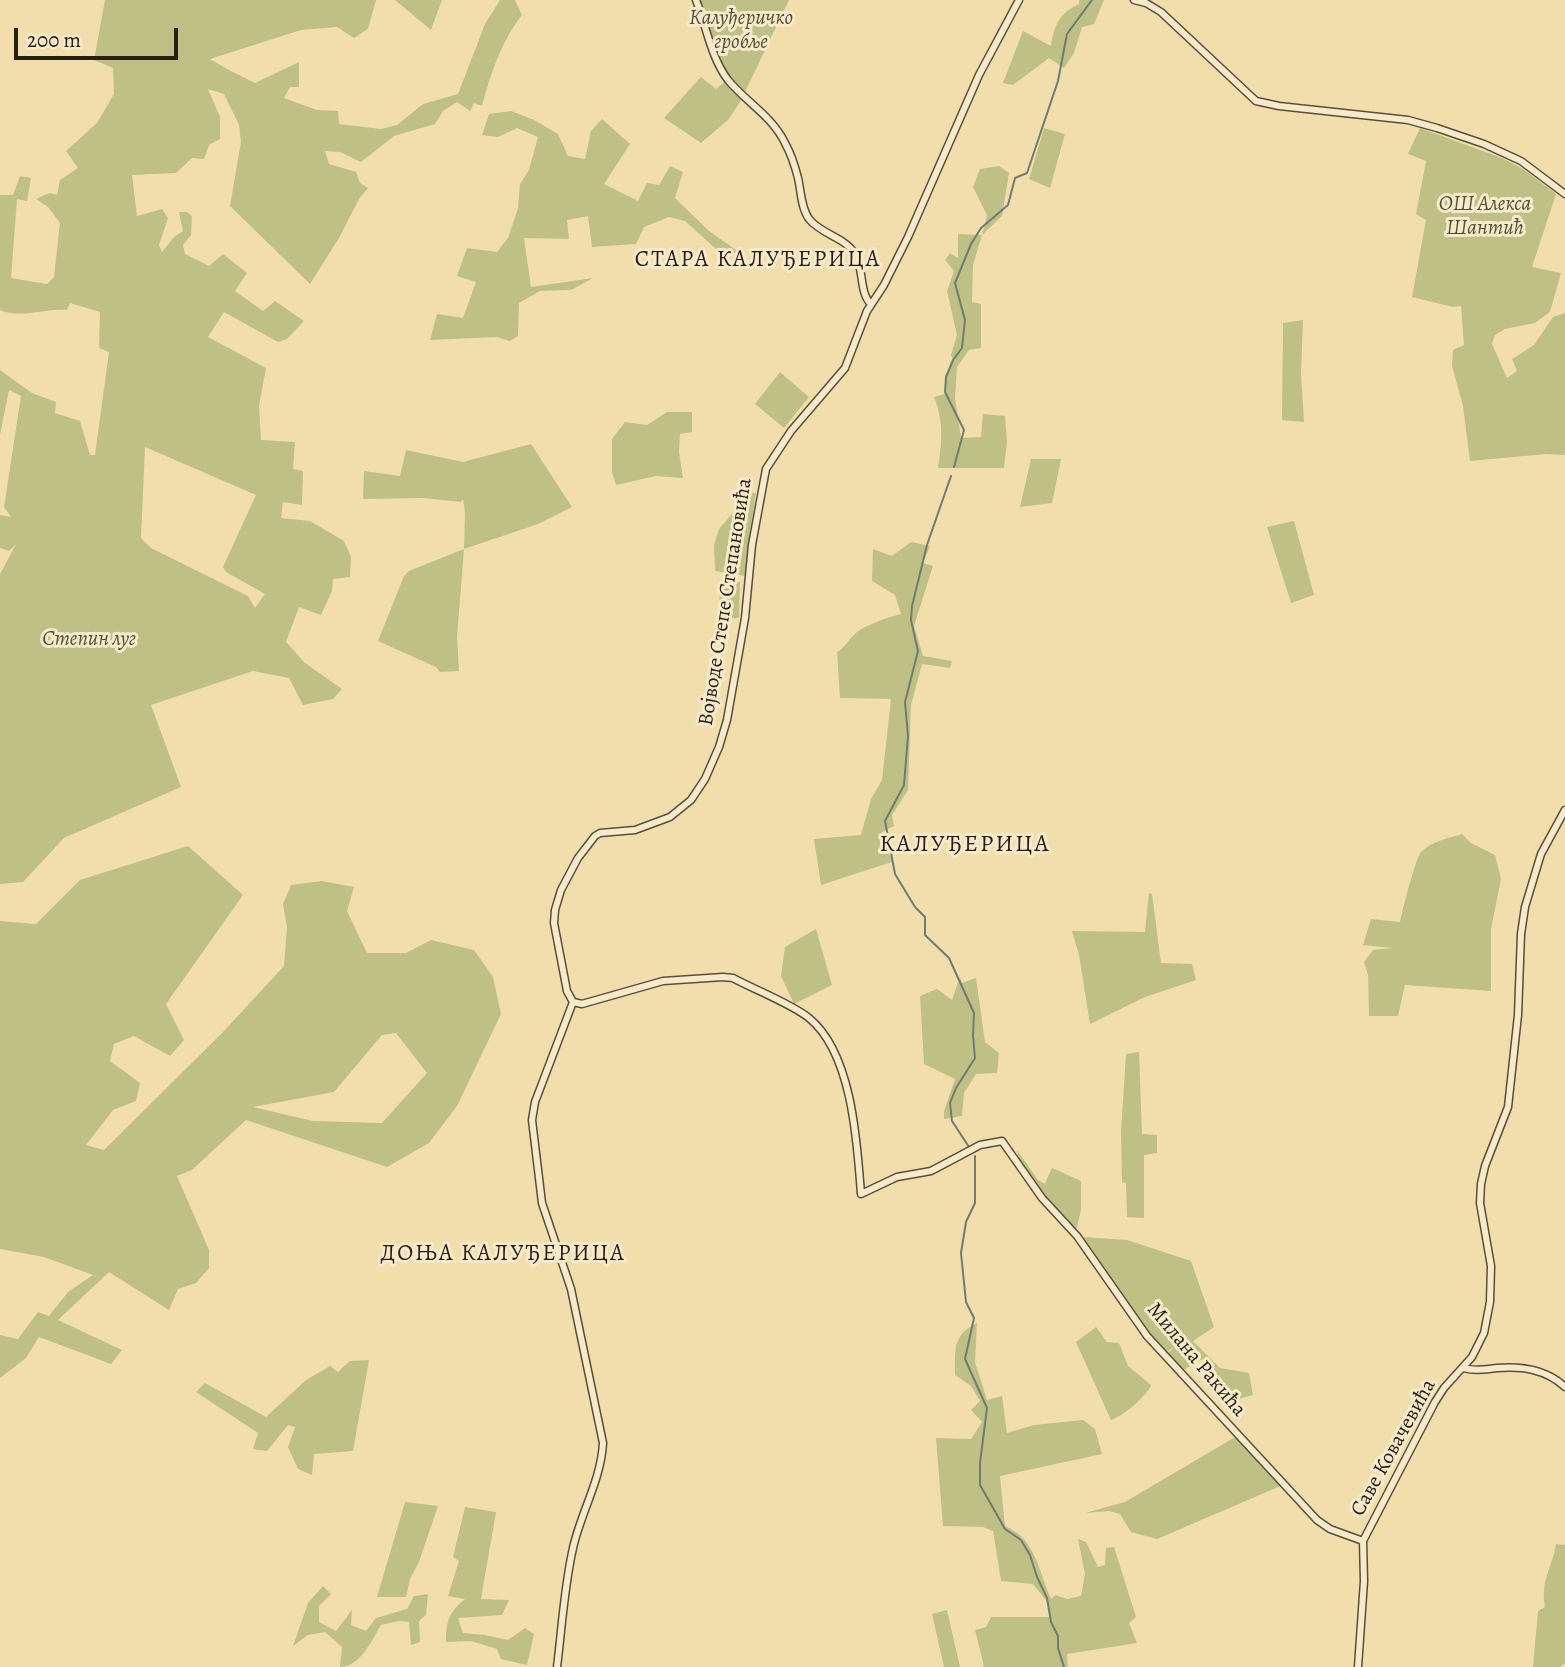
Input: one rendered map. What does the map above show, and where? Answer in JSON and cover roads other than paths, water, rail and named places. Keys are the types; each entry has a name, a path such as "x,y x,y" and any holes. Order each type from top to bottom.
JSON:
{"street":[{"path":"696,0 722,71 782,138 793,160 807,216 823,232 845,243 854,251 861,268 866,299 871,304"},
{"name":"Војводе Степе Степановића","path":"573,1002 567,991 554,923 561,890 592,838 600,833 635,830 670,817 691,800 705,779 722,738 728,713 745,618 752,545 765,473 786,438 845,368 871,304 890,274 982,69 1019,0"},
{"path":"1134,0 1146,3 1161,12 1256,101 1279,106 1408,120 1437,128 1480,142 1521,161 1565,194"},
{"name":"Саве Ковачевића","path":"1358,1667 1364,1581 1363,1541 1435,1402 1482,1341 1490,1302 1491,1266 1479,1198 1485,1166 1508,1107 1518,1015 1521,934 1525,907 1541,854 1565,810"},
{"name":"Милана Ракића","path":"573,1002 580,1004 663,981 723,977 733,978 804,1014 815,1023 827,1040 844,1077 861,1194 897,1177 931,1171 980,1145 1002,1141 1042,1198 1077,1236 1147,1336 1172,1364 1315,1518 1330,1529 1363,1541"},
{"path":"557,1667 563,1601 573,1546 600,1466 603,1443 571,1289 542,1203 532,1120 535,1102 573,1002"},
{"path":"1463,1368 1473,1370 1512,1367 1532,1370 1551,1375 1565,1387"}],"waterway":[{"path":"954,467 964,430 945,392 946,377 962,348 965,320 955,283 971,244 981,228 1008,205 1015,178 1027,173 1058,81 1067,34 1092,0"},
{"path":"951,476 927,545 912,606 911,620 918,651 905,702 908,736 904,785 885,821 895,874 915,907 925,917 925,935 949,958 974,1013 975,1058 950,1103 952,1121 969,1147"},
{"path":"975,1156 975,1203 966,1222 961,1253 966,1302 974,1318 965,1359 987,1408 980,1485 1005,1529 1021,1540 1030,1555 1047,1598 1064,1667"}],"district":[{"name":"СТАРА КАЛУЂЕРИЦА","path":"758,260"},
{"name":"КАЛУЂЕРИЦА","path":"965,845"},
{"name":"ДОЊА КАЛУЂЕРИЦА","path":"503,1254"}],"park label":[{"name":"Калуђеричко гробље","path":"741,31"},
{"name":"ОШ Алекса Шантић","path":"1485,217"},
{"name":"Степин луг","path":"89,640"}]}
